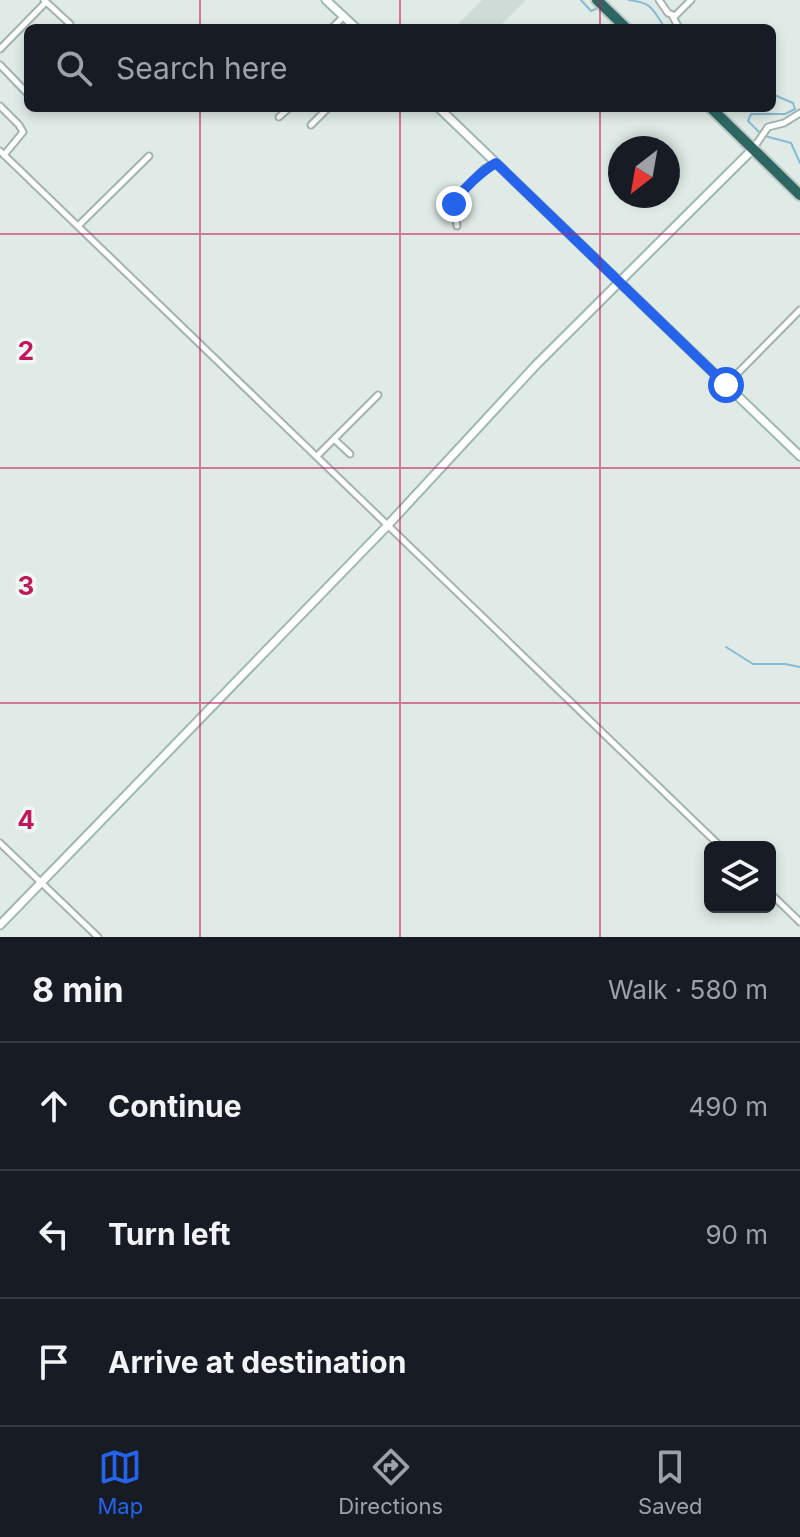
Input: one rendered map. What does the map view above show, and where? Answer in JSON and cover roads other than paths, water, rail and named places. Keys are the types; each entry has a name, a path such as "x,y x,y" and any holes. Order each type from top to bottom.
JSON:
{"highway":[{"path":"597,0 622,24"},
{"path":"715,112 800,195"}],"street":[{"path":"673,16 677,16 691,0"},
{"path":"0,49 45,1 70,24"},
{"path":"330,1 352,24"},
{"path":"662,1 677,24"},
{"path":"336,24 344,16"},
{"path":"0,65 24,90"},
{"path":"0,106 23,132 2,153 715,841"},
{"path":"279,117 285,112"},
{"path":"311,125 324,112"},
{"path":"443,112 800,456"},
{"path":"0,925 388,525 536,365 753,149 768,127 784,123 800,113"},
{"path":"78,226 149,156"},
{"path":"457,226 454,201 484,169 496,163"},
{"path":"726,385 800,310"},
{"path":"317,456 378,395"},
{"path":"334,439 350,454"},
{"path":"0,843 98,937"},
{"path":"776,899 800,922"}],"waterway":[{"path":"581,0 591,11 598,8"},
{"path":"629,0 648,5 662,24"},
{"path":"759,132 748,121 751,114 785,114 795,109 793,103 776,96"},
{"path":"765,136 791,143 800,163"},
{"path":"726,647 753,664 800,667"}]}
